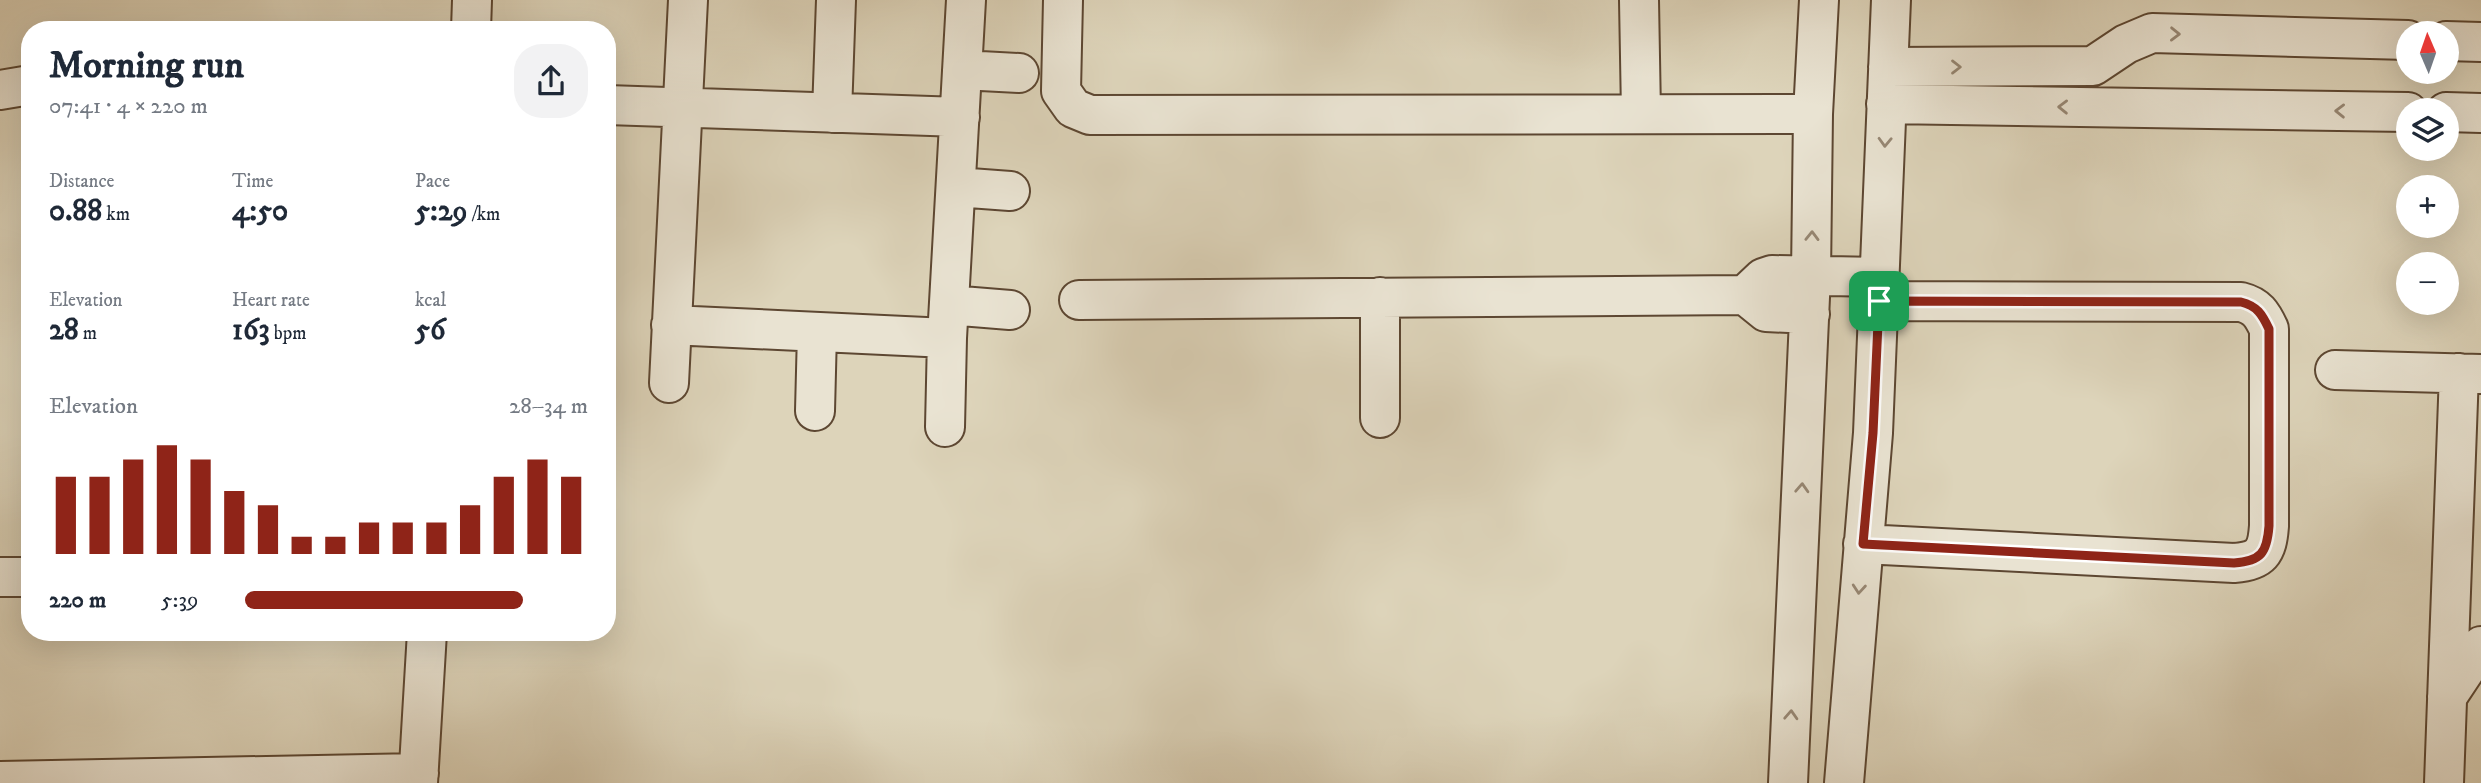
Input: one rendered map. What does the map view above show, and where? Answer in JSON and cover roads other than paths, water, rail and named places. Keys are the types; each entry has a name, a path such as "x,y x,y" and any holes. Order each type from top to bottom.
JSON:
{"street":[{"path":"471,21 472,0"},
{"path":"669,383 688,0"},
{"path":"832,113 836,0"},
{"path":"945,427 948,322 966,0"},
{"path":"1063,0 1061,91 1073,108 1090,115 1813,114"},
{"path":"1639,0 1642,113"},
{"path":"1788,783 1810,314 1813,114 1819,0"},
{"path":"1843,783 1873,433 1891,0"},
{"path":"1887,85 2093,66 2126,44 2152,33 2396,40"},
{"path":"2459,41 2481,42"},
{"path":"2108,107 2109,55"},
{"path":"962,70 1019,74"},
{"path":"1887,85 2108,107 2396,112"},
{"path":"0,90 21,87"},
{"path":"616,105 960,117"},
{"path":"2459,112 2481,113"},
{"path":"956,187 1010,191"},
{"path":"1079,300 1745,295 1768,276 1811,275 1879,289 2241,302 2252,305 2263,315 2269,329 2269,526 2268,541 2262,554 2251,561 2234,563 1863,544"},
{"path":"1745,295 1766,312 1810,314"},
{"path":"1380,297 1380,418"},
{"path":"671,325 817,332 948,322 1010,310"},
{"path":"815,411 817,332"},
{"path":"2335,370 2470,373 2447,697 2444,783"},
{"path":"0,577 21,577"},
{"path":"0,781 418,778 426,641"},
{"path":"2447,697 2481,646"}]}
